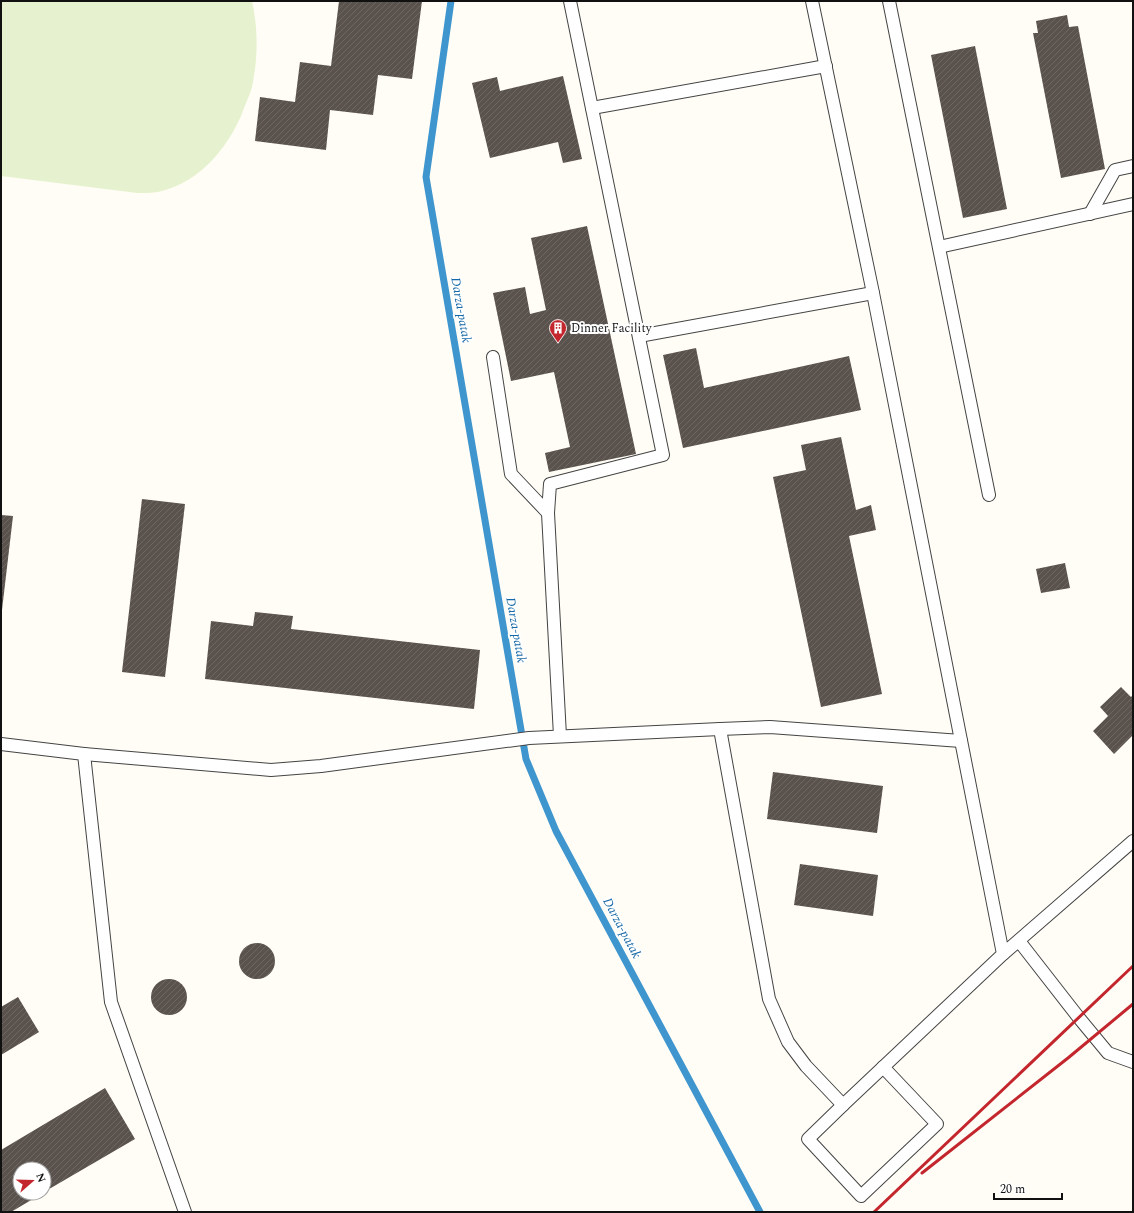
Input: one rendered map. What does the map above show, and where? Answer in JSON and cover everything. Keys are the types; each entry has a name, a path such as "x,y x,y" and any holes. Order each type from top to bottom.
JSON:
{"lane":[{"path":"560,736 548,513 550,484 663,455 570,1"},
{"path":"812,1 873,293 1002,954"},
{"path":"889,1 989,495"},
{"path":"592,108 826,66"},
{"path":"1090,214 1115,170 1133,166"},
{"path":"939,247 1133,204"},
{"path":"639,336 873,293"},
{"path":"493,357 511,474 548,513"},
{"path":"1,744 84,754 271,770 321,766 529,738 720,729 770,727 961,741"},
{"path":"720,729 769,999 788,1042 806,1066 842,1105"},
{"path":"84,754 111,1002 185,1212"},
{"path":"884,1067 937,1124 861,1196 808,1139 1002,954 1133,842"},
{"path":"1019,941 1108,1054 1133,1062"}],"green space":[{"path":"1,1 252,1 256,31 255,72 253,85 233,132 214,159 202,170 189,180 158,192 137,193 1,176"}],"building":[{"path":"339,1 422,1 412,79 378,75 373,115 330,110 326,150 255,141 260,97 295,102 300,62 331,66"},
{"path":"1067,15 1069,27 1078,26 1105,169 1061,178 1033,33 1038,33 1036,21"},
{"path":"975,46 1007,209 963,218 931,55"},
{"path":"563,76 582,159 563,163 558,142 490,158 472,83 497,77 500,91"},
{"name":"Dinner Facility","path":"587,226 636,454 549,472 545,453 570,447 554,372 511,381 493,293 525,287 530,314 546,310 531,238"},
{"path":"696,348 704,388 849,356 861,410 683,448 663,355"},
{"path":"841,437 856,510 871,505 876,530 849,536 882,694 821,707 773,477 806,470 801,445"},
{"path":"142,499 185,504 165,677 122,672"},
{"path":"1,515 13,516 2,610 1,610"},
{"path":"1065,563 1070,588 1041,593 1036,569"},
{"path":"255,612 293,616 291,629 480,650 474,709 205,679 211,621 253,626"},
{"path":"1121,687 1131,697 1133,695 1133,735 1114,754 1093,731 1108,716 1100,707"},
{"path":"773,772 883,786 877,833 767,819"},
{"path":"800,864 878,875 873,916 794,905"},
{"path":"261,943 270,948 274,954 274,968 270,974 261,979 253,979 244,974 240,968 239,957 244,948 250,944"},
{"path":"173,979 182,984 186,990 186,1004 182,1010 173,1015 165,1015 156,1010 152,1004 151,993 156,984 162,980"},
{"path":"18,997 39,1032 1,1055 1,1007"},
{"path":"105,1088 135,1139 52,1187 52,1161 12,1161 12,1201 30,1201 11,1212 1,1212 1,1150"}],"waterway":[{"name":"Darza-patak","path":"451,1 426,177 526,759 556,831 760,1212"}],"railway":[{"path":"874,1212 1133,966"},
{"path":"922,1173 1068,1058 1133,1004"}],"place":[{"name":"Dinner Facility","path":"558,343"}]}
